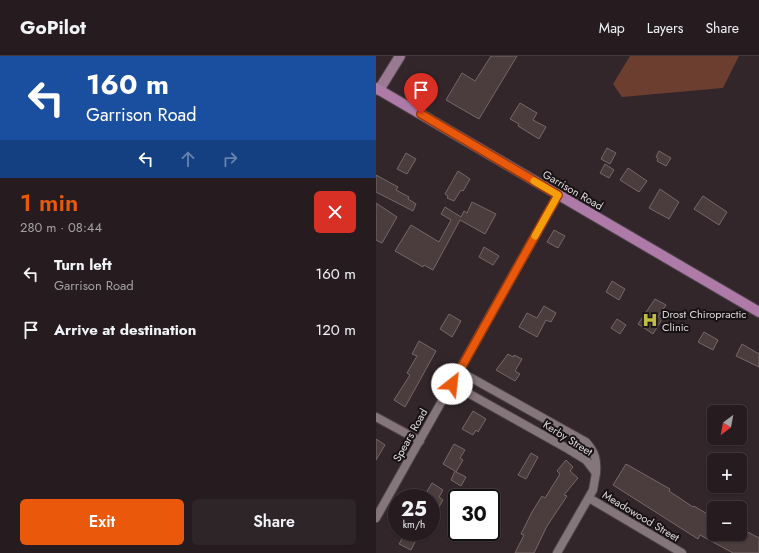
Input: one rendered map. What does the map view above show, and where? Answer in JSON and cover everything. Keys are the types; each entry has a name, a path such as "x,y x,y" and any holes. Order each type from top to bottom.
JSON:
{"main road":[{"name":"Garrison Road","path":"377,91 759,312"}],"street":[{"path":"377,91 400,56"},
{"name":"Spears Road","path":"376,518 558,195"},
{"name":"Kerby Street","path":"459,371 586,442 595,456 596,473"},
{"name":"Kerby Street","path":"452,384 586,460 596,473"},
{"path":"376,417 420,441"},
{"path":"557,553 589,498 595,484 596,473"},
{"name":"Meadowood Street","path":"589,498 682,553"}],"shaded area":[{"path":"630,56 739,56 723,88 622,97 613,84"}],"building":[{"path":"491,56 517,56 479,119 446,100 462,73 475,81"},
{"path":"520,103 537,113 533,120 546,127 539,139 518,126 519,124 510,119"},
{"path":"607,148 616,153 610,164 601,159"},
{"path":"659,151 671,158 666,166 657,161 658,159 656,157"},
{"path":"406,153 416,159 407,174 397,169"},
{"path":"605,164 614,170 609,178 600,173"},
{"path":"628,168 647,181 639,192 620,180"},
{"path":"458,171 470,179 463,191 461,190 454,201 447,198 448,196 445,194"},
{"path":"376,175 398,187 396,190 409,197 408,199 416,204 413,211 376,192"},
{"path":"660,189 679,202 669,219 649,208"},
{"path":"703,196 727,212 719,225 694,209"},
{"path":"472,202 496,214 485,234 460,220 433,270 424,265 423,267 395,251 411,225 439,242 451,220 441,214 445,207 461,217 464,211 467,213"},
{"path":"376,203 397,217 382,243 376,240"},
{"path":"554,230 565,236 558,248 547,242"},
{"path":"484,247 499,256 493,265 479,257"},
{"path":"612,281 625,289 619,300 606,292"},
{"path":"655,299 666,305 658,317 662,319 653,334 638,324"},
{"path":"544,306 556,313 551,322 546,320 537,337 519,327 527,313 537,318"},
{"path":"449,314 461,321 452,337 440,329"},
{"path":"617,319 626,325 620,334 611,328"},
{"path":"704,332 718,340 713,350 698,342"},
{"path":"419,341 436,351 405,407 394,400 410,375 407,373 417,356 412,354"},
{"path":"742,344 759,354 759,367 736,356"},
{"path":"508,354 522,359 515,371 520,374 515,381 496,370"},
{"path":"473,411 486,419 478,432 476,430 473,435 462,429"},
{"path":"376,439 385,445 376,460"},
{"path":"454,444 465,450 460,458 463,460 456,472 466,477 461,486 451,480 455,471 443,464"},
{"path":"531,453 538,457 526,479 518,475"},
{"path":"566,460 573,467 570,471 578,478 564,495 567,496 547,526 534,553 515,553 524,535 521,534 532,512 542,496 545,498 560,474 557,471"},
{"path":"626,464 670,489 669,491 693,507 694,506 707,514 707,539 700,535 698,539 613,485"},
{"path":"432,483 443,490 440,495 440,489 428,489"},
{"path":"440,498 443,500 440,505"},
{"path":"747,532 759,538 759,553 733,553 711,541 747,541"},
{"path":"401,541 416,541 411,550 399,544"}],"slow traffic":[{"path":"534,181 558,195 535,236"}],"place":[{"name":"Drost Chiropractic Clinic","path":"650,320"}],"route":[{"path":"421,114 558,195 452,384"}]}
